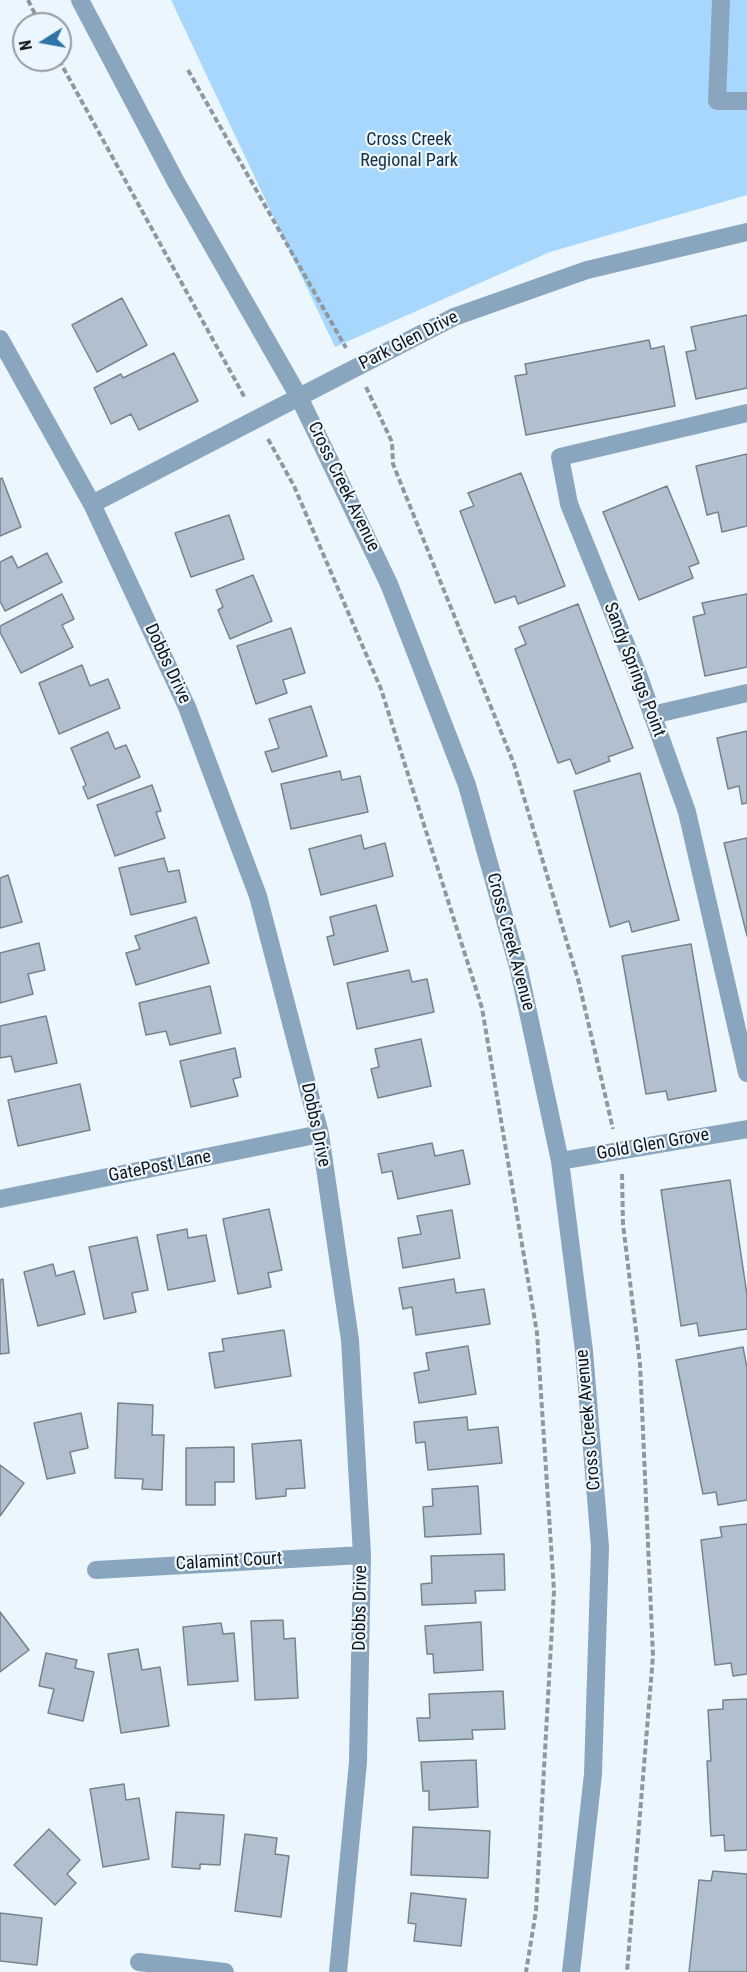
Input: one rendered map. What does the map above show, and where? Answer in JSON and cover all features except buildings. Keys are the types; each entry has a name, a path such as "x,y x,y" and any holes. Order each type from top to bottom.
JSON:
{"street":[{"name":"Cross Creek Avenue","path":"80,0 176,182 299,397 389,584 467,785 519,970 560,1161 584,1351 600,1547 593,1774 571,1972"},
{"path":"721,0 717,101 747,101"},
{"name":"Park Glen Drive","path":"92,504 454,318 586,270 747,232"},
{"name":"Dobbs Drive","path":"0,339 92,504 187,707 258,896 320,1134 350,1340 362,1555 358,1762 338,1972"},
{"name":"Sandy Springs Point","path":"747,412 560,457 569,504 652,715 687,812 747,1073"},
{"path":"652,715 747,693"},
{"name":"Gold Glen Grove","path":"560,1161 747,1129"},
{"name":"GatePost Lane","path":"0,1199 320,1134"},
{"name":"Calamint Court","path":"96,1569 362,1555"},
{"path":"139,1962 225,1972"}],"path":[{"path":"66,72 294,486 381,688 482,1008 537,1333 554,1591 536,1911 526,1972"}],"green space":[{"name":"Cross Creek Regional Park","path":"171,0 747,0 747,195 550,252 335,347"}]}
